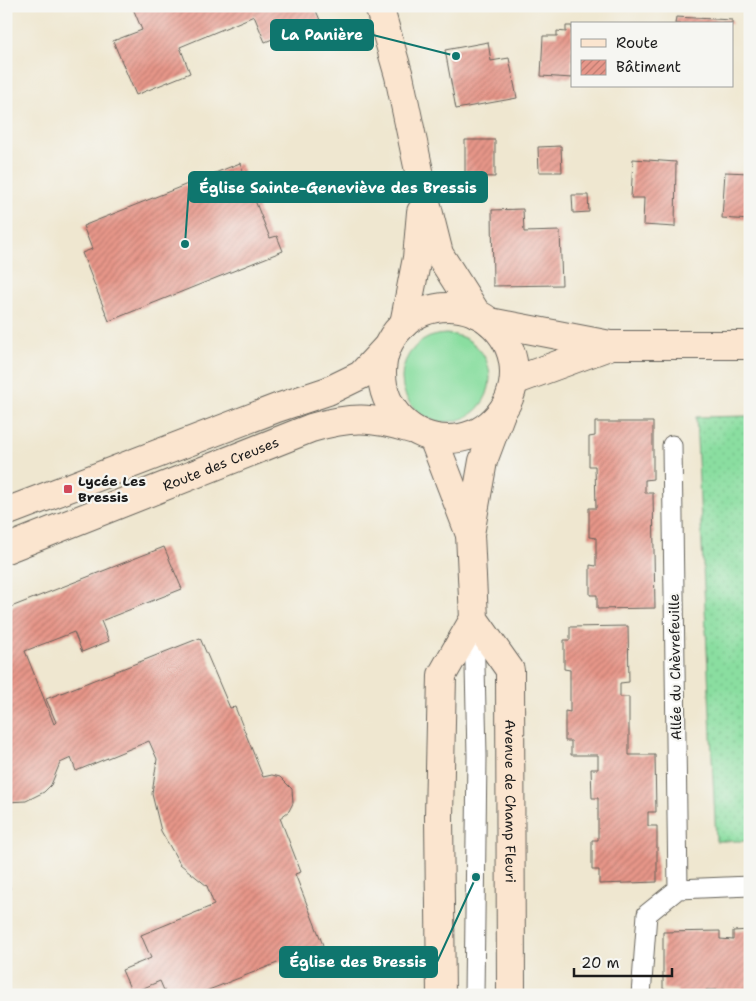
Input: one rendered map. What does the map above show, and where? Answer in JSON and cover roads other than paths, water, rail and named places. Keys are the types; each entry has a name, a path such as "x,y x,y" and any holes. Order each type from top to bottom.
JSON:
{"street":[{"path":"379,6 399,76 423,190 440,254 483,318 501,334 509,348 514,364 514,381 510,398 501,413 483,461 470,534 474,620 442,675 439,817 442,995"},
{"path":"393,6 399,76"},
{"path":"404,324 417,258 423,190"},
{"path":"6,512 277,408 328,391 361,375 386,348 404,324 416,315 446,307 462,308 483,318 610,345 750,345"},
{"path":"514,381 610,345"},
{"path":"386,348 382,363 384,393 395,413 422,433 452,440 471,435 488,426 501,413"},
{"name":"Route des Creuses","path":"6,549 311,428 340,420 378,419 422,433"},
{"path":"422,433 470,534"},
{"name":"Avenue de Champ Fleuri","path":"474,620 510,670 511,995"}],"lane":[{"name":"Allée du Chèvrefeuille","path":"672,445 678,889"},
{"path":"474,620 477,756 474,995"},
{"path":"641,995 647,914 678,889 750,886"}],"place":[{"name":"La Panière","path":"456,56"},
{"name":"Église Sainte-Geneviève des Bressis","path":"185,244"},
{"name":"Lycée Les Bressis","path":"68,489"},
{"name":"Église des Bressis","path":"476,877"}]}
